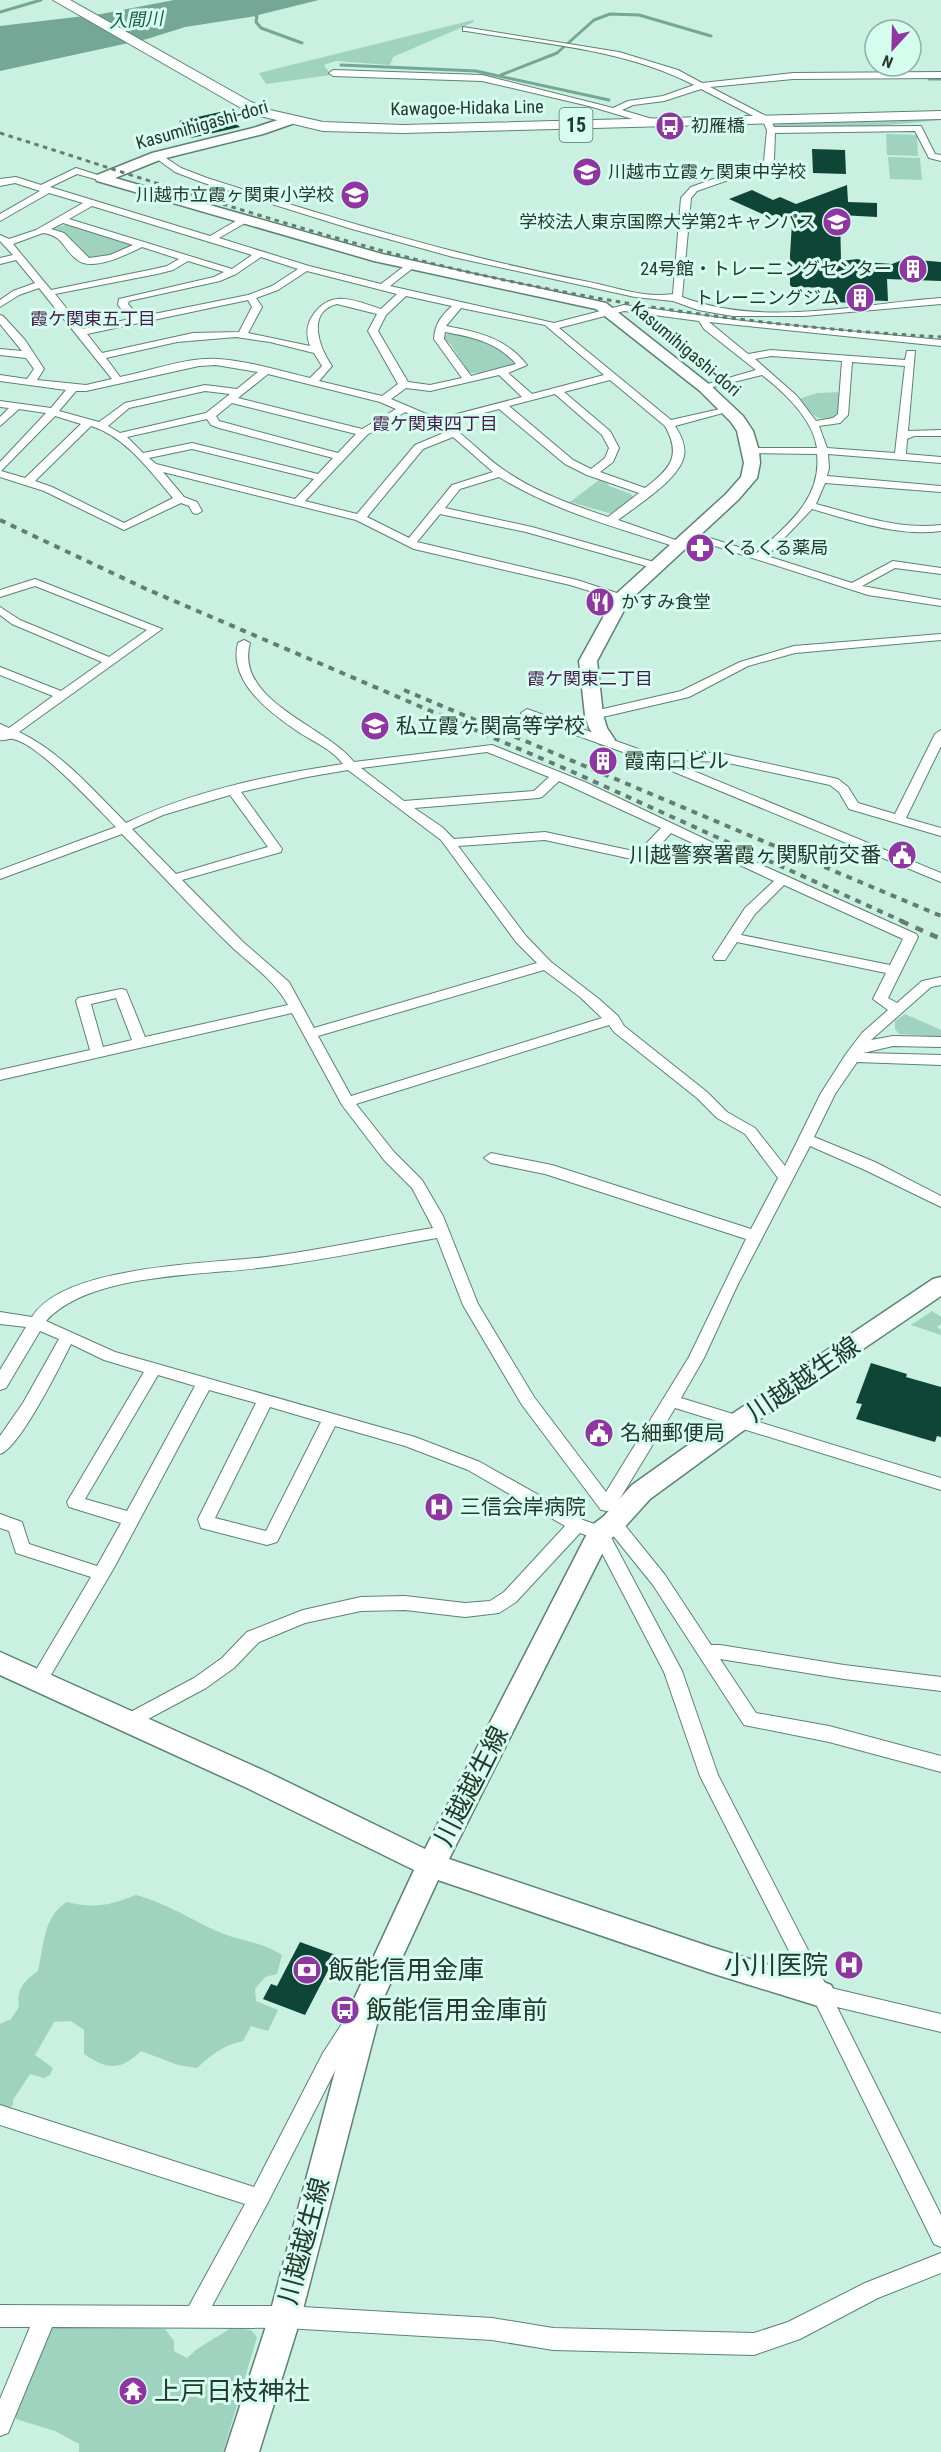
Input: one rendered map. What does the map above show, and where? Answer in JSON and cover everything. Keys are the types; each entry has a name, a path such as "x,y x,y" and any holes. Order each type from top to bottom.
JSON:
{"main road":[{"name":"Kawagoe-Hidaka Line","path":"60,0 257,110 287,121 336,128 656,123 769,125 941,115"}],"street":[{"path":"466,29 601,49 675,72 704,85 769,125 918,128 932,156 941,158"},
{"path":"333,73 482,78 615,110 656,123"},
{"path":"615,110 632,103 663,98 704,85 793,76 941,75"},
{"name":"Kasumihigashi-dori","path":"102,178 158,156 258,131 287,121"},
{"path":"675,298 678,296 686,198 694,189 768,163 770,159 769,125"},
{"path":"158,156 178,170 204,180 450,254 602,288 675,298 684,304 720,310 786,315 941,301"},
{"path":"0,218 76,171 102,178"},
{"name":"Kasumihigashi-dori","path":"102,178 410,266 591,303 610,311 729,410 745,431 752,451"},
{"path":"0,183 10,179 306,267 404,293 543,321 554,326 669,424 677,436 679,452 677,467 666,479 610,521"},
{"path":"4,240 27,238 90,203"},
{"path":"62,219 233,272"},
{"path":"211,239 244,220"},
{"path":"44,230 61,235 82,259 88,261 112,257 142,244"},
{"path":"4,240 81,332 118,381"},
{"path":"137,321 123,305 126,299 203,283 233,272 259,254"},
{"path":"0,261 17,257"},
{"path":"48,293 170,268 187,258"},
{"path":"383,287 410,266"},
{"path":"81,332 250,297 275,288 306,267"},
{"path":"0,304 15,293 40,285"},
{"path":"404,293 383,313 376,322 373,332 404,385"},
{"path":"242,335 257,307 250,297"},
{"path":"312,382 327,368 316,351 311,330 317,316 329,303 339,302 383,313"},
{"path":"459,304 446,317 440,328 440,339 468,379"},
{"path":"554,326 624,308 941,343"},
{"path":"0,318 39,369 30,382"},
{"path":"702,318 706,327 795,399 814,424 824,451 821,479 816,496 791,528 760,556"},
{"path":"384,400 404,385 430,388 522,365 501,343 486,337 440,328"},
{"path":"100,356 197,335 242,335 316,351"},
{"path":"900,457 912,340"},
{"path":"0,352 30,355"},
{"path":"744,358 771,353 910,363"},
{"path":"814,424 836,421 843,415 847,358"},
{"path":"0,378 73,388 118,381 199,363 228,363 266,371 384,400 405,408 454,433 501,473 544,498 610,521 760,556 872,593 941,603"},
{"path":"118,436 210,415 266,371"},
{"path":"501,372 529,397"},
{"path":"705,388 762,372"},
{"path":"436,422 613,376"},
{"path":"0,468 73,388"},
{"path":"101,426 125,406 206,388 240,392"},
{"path":"556,390 606,434 614,448 613,457 591,473"},
{"path":"231,400 363,433"},
{"path":"0,404 53,412 101,426 118,436 142,456 180,499 193,504 197,511"},
{"path":"501,405 569,462 591,473 647,492"},
{"path":"0,423 18,406"},
{"path":"297,503 363,433 405,408"},
{"path":"669,424 729,410"},
{"path":"210,415 215,423 223,426 340,457"},
{"path":"27,483 88,423"},
{"path":"360,518 419,447 454,433"},
{"path":"901,438 913,433 941,433"},
{"path":"142,456 192,446 321,478"},
{"path":"606,740 598,728 594,715 588,661 622,598 749,478 752,451 824,451 941,460"},
{"path":"152,466 360,518 418,547 573,582 622,598"},
{"path":"411,543 456,487 501,473"},
{"path":"0,474 48,489 124,527 180,499"},
{"path":"821,479 941,489"},
{"path":"809,505 904,529 920,531 941,528"},
{"path":"437,510 528,529 657,566"},
{"path":"853,587 893,564 941,571"},
{"path":"0,594 35,582 156,629 63,696 3,733"},
{"path":"0,610 16,622 111,662"},
{"path":"0,629 16,622"},
{"path":"594,715 685,694 744,664 794,650 941,637"},
{"path":"244,643 241,648 241,669 254,687 282,714 337,749 351,766 451,843 453,850 521,939 546,965 569,981 613,1019 619,1029 723,1115 750,1131 786,1178"},
{"path":"0,671 63,696"},
{"path":"527,713 569,730 606,740 650,757 941,878"},
{"path":"3,733 50,755 125,828 171,879 238,945 280,980 297,1007 347,1102 389,1156 417,1184 436,1216 471,1305 599,1522 673,1671 709,1776 821,1994 941,2237"},
{"path":"898,820 941,734"},
{"path":"0,876 125,828 159,812 233,790 307,773 488,748 557,776 911,937 880,999 898,1010"},
{"path":"650,757 685,755 715,757 834,782 844,790 853,806 941,832"},
{"path":"402,805 538,794 557,776"},
{"path":"171,879 276,849 233,790"},
{"path":"451,843 545,836 641,857 669,827"},
{"path":"720,957 750,911 782,880"},
{"path":"733,937 894,970"},
{"path":"311,1033 546,965"},
{"path":"129,1721 200,1683 228,1663 253,1637 303,1617 361,1604 405,1603 465,1610 493,1608 510,1597 599,1522 696,1358 716,1312 828,1093 867,1036 927,984 941,981"},
{"path":"98,1053 83,1001 121,993 140,1043"},
{"path":"0,1075 297,1007"},
{"path":"347,1102 613,1019"},
{"path":"855,1052 893,1041 941,1042"},
{"path":"855,1052 941,1060"},
{"path":"806,1139 870,1166 941,1202"},
{"path":"491,1158 547,1169 754,1236"},
{"path":"2,1376 35,1323 52,1304 81,1290 158,1271 266,1262 441,1232"},
{"name":"川越越生線","path":"242,2452 285,2317 370,1997 431,1865 599,1522 738,1422 941,1285"},
{"path":"0,1318 35,1323 110,1356 409,1441 474,1466 599,1522 659,1580 750,1720 829,1734 941,1764"},
{"path":"0,1448 15,1430 40,1390 68,1336"},
{"path":"131,1519 75,1502 154,1368"},
{"path":"39,1680 101,1574 205,1383"},
{"path":"265,1401 206,1519 207,1522 267,1538 271,1537 331,1419"},
{"path":"671,1401 941,1484"},
{"path":"0,1521 16,1527 22,1548 101,1574"},
{"path":"706,1653 720,1652 844,1672 941,1684"},
{"path":"0,1663 129,1721 431,1865 711,1960 821,1994 941,2023"},
{"path":"194,2318 259,2199 330,2060 370,1997"},
{"path":"0,2115 259,2199"},
{"path":"0,2316 285,2317 484,2328 554,2339 754,2344 792,2331 872,2290 941,2263"},
{"path":"0,2425 45,2316"}],"shaded area":[{"path":"473,20 474,22 393,57 390,65 336,61 324,65 331,75 266,84 259,73"},
{"path":"941,118 941,120 877,126 774,126 773,124 775,122"},
{"path":"886,134 917,135 918,156 887,155"},
{"path":"888,157 920,158 922,180 890,179"},
{"path":"68,224 129,243 131,246 110,256 90,259 75,242 53,229"},
{"path":"452,333 482,339 502,349 500,351 517,364 485,373 469,373 450,343 446,343 442,336"},
{"path":"841,392 838,414 835,418 818,417 799,399 817,393"},
{"path":"599,480 633,497 612,514 570,502"},
{"path":"905,1014 941,1030 941,1037 899,1034 895,1029 895,1021"},
{"path":"932,1311 941,1317 941,1324 937,1327 941,1330 941,1335 911,1325"},
{"path":"136,1895 221,1933 261,1945 282,1955 277,1974 265,1977 255,1989 256,2001 278,2010 268,2031 251,2026 243,2041 218,2051 197,2068 178,2065 141,2051 127,2062 114,2066 100,2063 84,2054 84,2030 71,2021 54,2022 35,2055 53,2068 50,2075 44,2078 30,2074 13,2100 13,2105 9,2108 0,2106 0,2024 11,2019 19,2007 18,2001 22,1986 38,1971 46,1932 53,1915 67,1902 102,1905"},
{"name":"上戸日枝神社","path":"73,2326 165,2329 174,2341 174,2351 187,2358 197,2349 231,2328 251,2330 257,2337 223,2452 79,2452 79,2444 55,2431 16,2419 16,2405 49,2329"}],"water":[{"name":"入間川","path":"174,0 319,0 250,17 185,27 147,39 0,71 0,26 101,14"}],"building":[{"path":"220,112 240,127 191,138 177,126 184,125 179,121"},
{"path":"812,149 845,150 846,174 813,173"},
{"path":"847,185 848,202 877,203 877,217 840,215 841,261 858,259 865,262 892,264 905,259 941,262 941,281 887,279 888,301 854,300 854,303 832,302 832,288 792,287 790,285 790,255 792,223 776,214 769,217 729,199 752,190 773,200 780,197 796,204"},
{"path":"871,1363 907,1374 906,1377 941,1387 941,1437 937,1436 935,1442 856,1419 862,1404 856,1403"},
{"name":"飯能信用金庫","path":"300,1942 336,1955 305,2015 263,1999 271,1984 277,1986"}],"waterway":[{"path":"0,12 41,0"},
{"path":"252,14 257,16 256,22 261,28 302,43"},
{"path":"501,75 557,53 594,20 610,14 639,15 711,36"},
{"path":"341,65 476,71 609,100"},
{"path":"929,79 941,79"}],"railway":[{"path":"0,133 313,231 418,260 547,289 743,320 941,337"},
{"path":"0,520 144,588 573,772 904,922"},
{"path":"404,690 941,916"},
{"path":"901,921 941,939"}],"place":[{"name":"初雁橋","path":"670,126"},
{"name":"川越市立霞ヶ関東中学校","path":"587,172"},
{"name":"川越市立霞ヶ関東小学校","path":"355,195"},
{"name":"学校法人東京国際大学第2キャンパス","path":"837,222"},
{"name":"24号館・トレーニングセンター","path":"913,269"},
{"name":"トレーニングジム","path":"860,298"},
{"name":"くるくる薬局","path":"700,548"},
{"name":"かすみ食堂","path":"600,602"},
{"name":"私立霞ヶ関高等学校","path":"375,726"},
{"name":"霞南口ビル","path":"603,761"},
{"name":"川越警察署霞ヶ関駅前交番","path":"902,855"},
{"name":"名細郵便局","path":"599,1433"},
{"name":"三信会岸病院","path":"439,1507"},
{"name":"小川医院","path":"849,1965"},
{"name":"飯能信用金庫","path":"307,1970"},
{"name":"飯能信用金庫前","path":"345,2010"},
{"name":"上戸日枝神社","path":"133,2391"}],"district":[{"name":"霞ケ関東五丁目","path":"93,319"},
{"name":"霞ケ関東四丁目","path":"435,424"},
{"name":"霞ケ関東二丁目","path":"590,679"}]}
